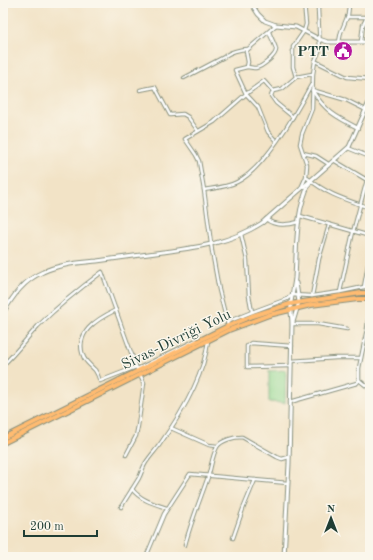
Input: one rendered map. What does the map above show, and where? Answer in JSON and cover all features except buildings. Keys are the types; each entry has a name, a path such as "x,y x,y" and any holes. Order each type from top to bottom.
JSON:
{"main road":[{"name":"Sivas-Divriği Yolu","path":"3,438 227,324 299,302 339,294 370,293"},
{"name":"Sivas-Divriği Yolu","path":"3,443 229,330 269,315 311,305 358,299 370,300"}],"street":[{"path":"251,3 258,14 266,21 276,25 296,27 328,42 370,42"},
{"path":"296,77 293,67 293,47 304,31 306,24 304,3"},
{"path":"300,190 306,177 307,165 300,144 302,134 312,109 313,74 315,61 320,49 318,9 320,3"},
{"path":"361,42 363,25 369,13 370,3"},
{"path":"339,42 340,32 347,17 349,9 348,6"},
{"path":"347,17 367,17"},
{"path":"247,67 248,62 246,51 276,25"},
{"path":"269,32 276,49 276,52 272,58 256,68 247,67 235,70 246,94 258,107 268,132 276,141"},
{"path":"184,78 227,54 248,49"},
{"path":"315,61 347,77 370,80"},
{"path":"274,91 282,89 296,77 313,74"},
{"path":"227,324 211,245 199,162 185,139 214,122 246,94 264,81 274,91"},
{"path":"204,190 223,187 237,182 260,162 293,117 313,83"},
{"path":"140,90 155,87 170,115 184,114 198,131"},
{"path":"312,90 346,100 370,112"},
{"path":"312,90 324,107 334,116 358,128"},
{"path":"274,91 272,96 276,103 293,117"},
{"path":"3,312 16,292 29,280 54,268 73,264 211,245 252,230 335,161 348,148 370,100"},
{"path":"348,148 370,157"},
{"path":"302,153 316,156 330,165"},
{"path":"335,161 367,180"},
{"path":"339,294 360,204 370,173"},
{"path":"306,177 331,194 370,208"},
{"path":"284,557 289,457 292,346 290,304 295,279 296,237 304,194 311,181"},
{"path":"300,216 370,236"},
{"path":"266,219 269,222 278,224 299,222"},
{"path":"312,296 322,248 329,225"},
{"path":"241,234 247,260 249,296 252,312"},
{"path":"364,286 370,254"},
{"path":"3,365 14,355 22,343 65,300 102,272 136,367"},
{"path":"292,324 299,302 295,279"},
{"path":"116,310 99,319 84,334 81,341 84,357 95,371 100,381 136,367 137,369 252,312 287,299 292,295 312,296 339,294 364,286 370,287"},
{"path":"359,380 359,368 367,329 370,304"},
{"path":"292,324 318,324 338,326 347,329"},
{"path":"367,329 370,332"},
{"path":"121,507 146,462 172,428 188,399 207,353 208,341"},
{"path":"291,366 247,367 247,346 251,343 292,346"},
{"path":"291,361 361,358"},
{"path":"126,456 136,436 138,426 144,383 140,374"},
{"path":"359,380 364,382 370,389"},
{"path":"290,402 357,382 359,380"},
{"path":"172,428 209,445 217,446"},
{"path":"185,545 217,446 236,437 242,437 277,458 282,459 289,457"},
{"path":"146,557 167,508 190,474 288,483"},
{"path":"233,538 243,509 256,480"},
{"path":"132,489 136,495 154,504 167,508"}],"green space":[{"path":"286,370 285,403 269,402 269,371"}],"place":[{"name":"PTT","path":"343,51"}]}
